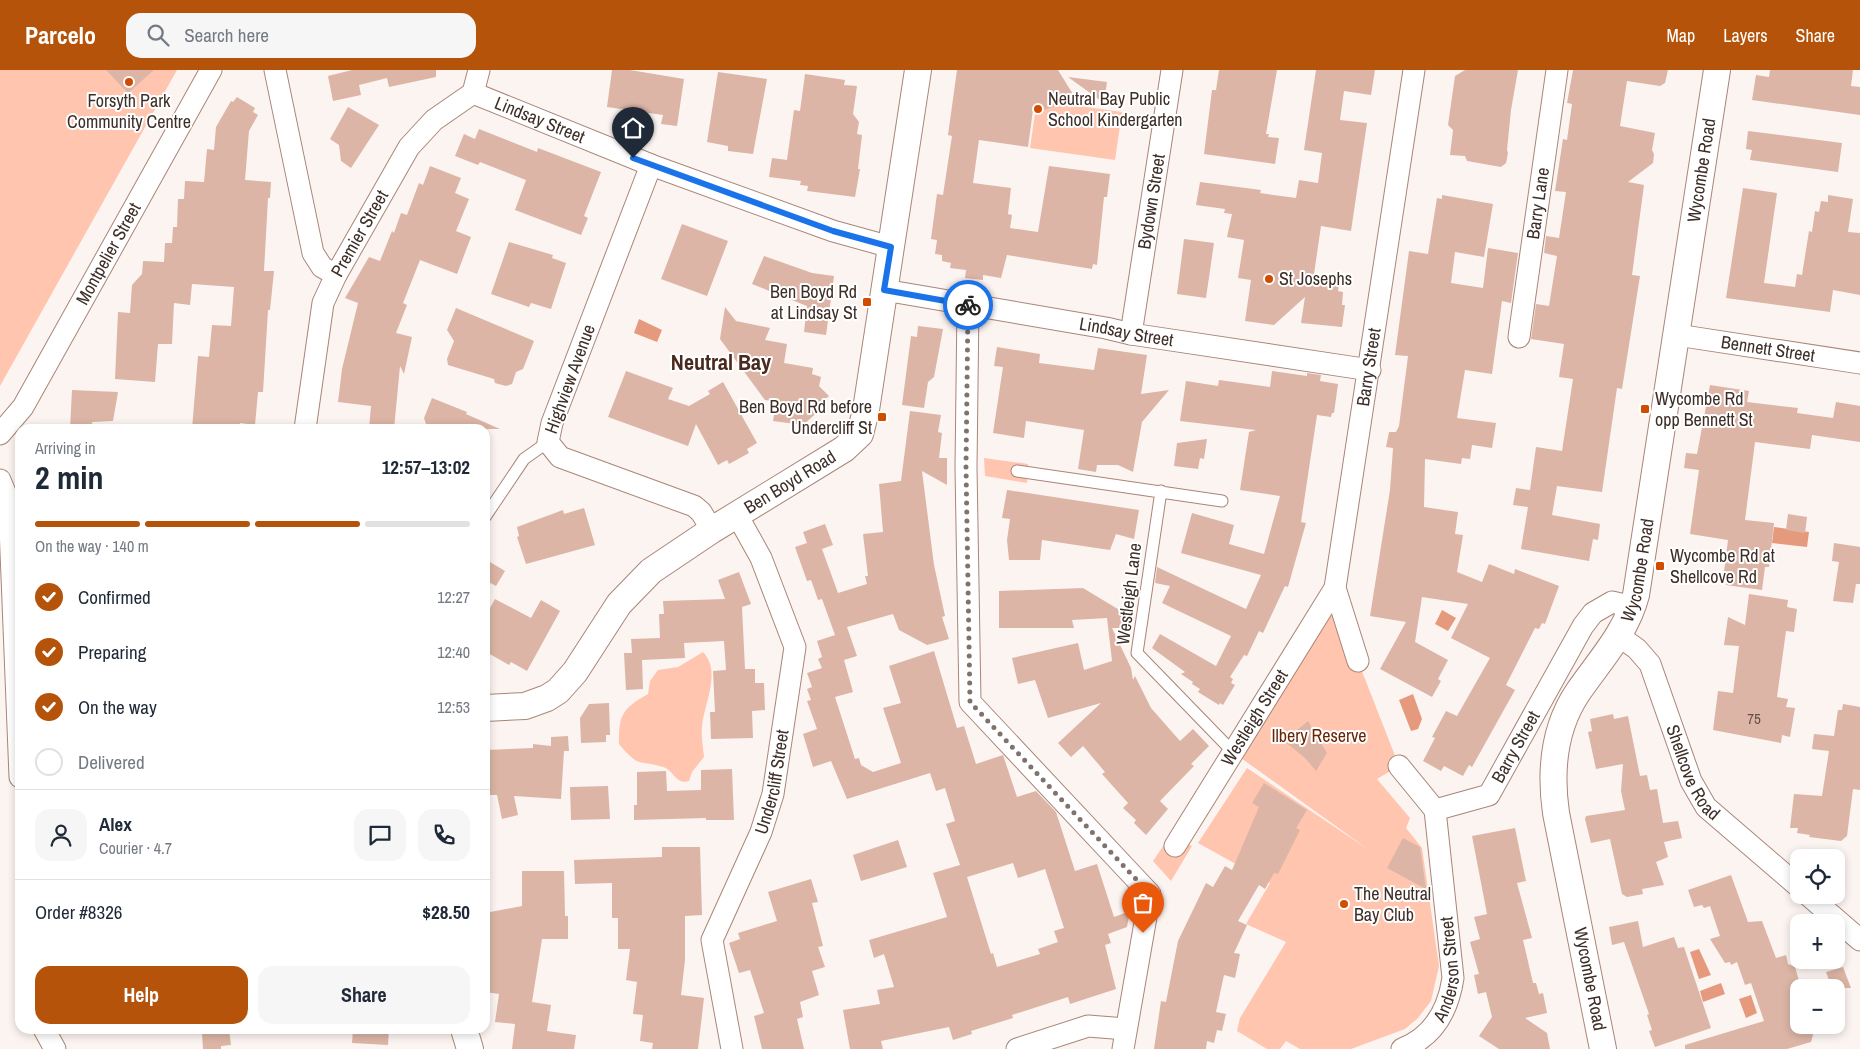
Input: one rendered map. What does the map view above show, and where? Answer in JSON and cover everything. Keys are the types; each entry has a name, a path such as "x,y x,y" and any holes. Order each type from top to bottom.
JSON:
{"street":[{"name":"Montpelier Street","path":"0,434 23,407 211,70"},
{"path":"275,70 313,253 322,267 336,275"},
{"path":"474,93 479,70"},
{"name":"Ben Boyd Road","path":"490,708 525,706 547,698 558,691 575,672 619,604 650,571 712,530 844,449 853,443 860,434 866,410 918,70"},
{"name":"Bydown Street","path":"1131,334 1172,70"},
{"name":"Barry Street","path":"1358,661 1335,588 1370,370 1414,70"},
{"name":"Barry Lane","path":"1519,337 1557,70"},
{"name":"Wycombe Road","path":"1604,1049 1556,813 1552,774 1557,741 1566,713 1577,693 1619,636 1633,607 1677,335 1716,70"},
{"name":"Premier Street","path":"305,424 323,303 336,275 409,147 434,120 474,93"},
{"name":"Lindsay Street","path":"474,93 651,165 833,231 891,247"},
{"name":"Highview Avenue","path":"651,165 552,423 548,442 560,457 694,506 701,512 712,530"},
{"name":"Lindsay Street","path":"884,290 1106,328 1131,334 1370,370"},
{"path":"968,305 966,467 970,702 1150,894 1124,1039 1088,1026 1017,1049"},
{"name":"Bennett Street","path":"1677,335 1860,363"},
{"path":"0,480 9,502 15,652"},
{"name":"Undercliff Street","path":"732,1049 712,940 762,832 773,794 795,646 761,558 737,515"},
{"name":"Westleigh Street","path":"1175,846 1335,588"},
{"name":"Barry Street","path":"1435,810 1489,795 1592,613 1612,602 1633,607"},
{"name":"Shellcove Road","path":"1619,636 1638,649 1650,664 1691,781 1706,807 1790,879"},
{"path":"1399,766 1435,810"},
{"name":"Anderson Street","path":"1402,1049 1418,1041 1437,1024 1451,995 1453,978 1435,810"},
{"path":"1818,904 1860,940"},
{"path":"47,1034 55,1049"},
{"path":"466,1034 470,1049"}],"lane":[{"path":"490,510 524,459 548,442"},
{"path":"1017,471 1222,501"},
{"name":"Westleigh Lane","path":"1161,491 1137,653 1234,753"}],"green space":[{"path":"0,70 177,70 0,386"},
{"path":"1037,100 1122,112 1115,160 1030,148"},
{"path":"984,458 1028,464 1027,483 985,476"},
{"name":"The Neutral Bay Club","path":"1335,588 1358,661 1399,766 1377,779 1410,818 1406,828 1422,848 1439,966 1431,1001 1418,1018 1405,1029 1351,1049 1300,1049 1286,1041 1280,1049 1267,1049 1237,1031 1240,1018 1286,942 1246,924 1270,883 1198,843 1247,768 1369,850 1234,753"},
{"path":"703,652 708,660 712,678 702,726 704,757 692,772 689,781 684,782 663,767 639,762 631,757 619,744 621,719 632,704 648,694 650,681 658,670 678,667"},
{"path":"1170,836 1192,846 1171,881 1153,861"}],"shaded area":[{"path":"639,319 662,330 657,342 634,333"},
{"path":"1774,527 1809,532 1807,547 1772,543"},
{"path":"1442,610 1456,618 1448,631 1435,624"},
{"path":"1413,694 1422,719 1418,729 1411,731 1399,700"},
{"path":"1699,949 1711,975 1699,979 1690,952"},
{"path":"1721,983 1725,994 1703,1002 1700,991"},
{"path":"1751,995 1757,1013 1746,1018 1739,999"}],"building":[{"name":"Forsyth Park Community Centre","path":"106,70 154,70 128,93"},
{"path":"352,70 436,70 436,77 389,87 387,78 359,85 361,95 333,101 328,76"},
{"path":"612,70 630,70 684,79 677,126 661,124 663,115 607,107"},
{"path":"957,70 1058,70 1076,99 1035,113 1033,110 1028,147 979,140 973,183 1011,188 1008,214 1012,215 1010,228 1038,232 1049,166 1110,174 1107,197 1104,197 1097,265 1093,264 1092,269 1007,255 1001,278 983,275 983,280 965,278 966,270 950,268 951,263 942,261 942,255 935,254 937,240 931,239 937,194 943,195 952,136 948,135"},
{"path":"1219,70 1277,70 1266,134 1269,134 1268,137 1279,138 1275,164 1204,154 1212,90 1216,90"},
{"path":"1316,70 1375,70 1371,95 1344,91 1340,120 1367,123 1351,231 1321,226 1313,281 1339,285 1338,291 1343,292 1342,305 1345,305 1342,327 1301,323 1305,297 1274,325 1245,321 1251,280 1238,278 1244,240 1227,237 1232,214 1224,213 1225,209 1196,205 1200,182 1261,190 1260,193 1296,198 1299,180 1318,183 1322,153 1304,150"},
{"path":"1465,70 1518,70 1511,110 1508,153 1506,163 1501,167 1467,161 1465,156 1450,155 1453,130 1448,125 1455,76"},
{"path":"1573,70 1668,70 1665,83 1660,86 1627,81 1620,126 1655,133 1652,150 1654,154 1653,163 1628,182 1644,185 1632,275 1640,276 1622,389 1617,388 1602,492 1557,486 1552,515 1600,524 1598,540 1593,539 1589,561 1521,549 1528,507 1513,505 1516,488 1530,490 1536,447 1562,451 1573,379 1559,377 1564,344 1531,339 1536,304 1549,306 1557,256 1544,253 1546,236 1559,238 1566,192 1555,191 1563,139 1567,140 1572,104 1567,103"},
{"path":"1770,70 1853,70 1851,86 1860,87 1860,115 1752,100 1756,75 1769,77"},
{"path":"718,72 767,79 753,154 728,151 728,146 707,142"},
{"path":"805,74 845,80 844,85 857,86 853,114 859,122 857,134 862,135 858,169 860,169 855,197 807,191 808,186 800,185 801,181 769,177 772,158 787,160 794,110 800,111"},
{"path":"1068,77 1107,82 1104,103"},
{"path":"237,97 255,108 253,112 258,115 249,131 245,180 271,182 270,198 268,198 264,271 274,271 270,310 268,310 263,392 258,392 255,424 192,424 198,356 209,357 212,325 231,326 234,287 192,284 190,305 174,303 172,344 158,344 155,382 115,379 118,312 130,313 132,285 142,274 143,261 164,262 165,243 172,243 173,227 177,227 178,199 184,199 185,181 204,182 207,149 214,150 216,127 231,101 233,102"},
{"path":"348,107 379,125 351,168 341,161 339,145 330,139"},
{"path":"479,129 537,152 538,148 601,172 584,216 588,218 581,235 515,210 526,180 480,162 478,165 455,156 464,134 475,139"},
{"path":"1748,131 1842,143 1838,172 1750,160 1752,150 1746,149"},
{"path":"430,166 461,178 455,193 469,199 456,231 471,237 457,274 420,260 403,303 407,305 396,333 412,337 404,374 400,366 394,424 369,424 371,406 338,402 342,369 358,303 345,298 369,257 380,261 392,231 394,233 401,213 407,215 419,183 423,185"},
{"path":"1743,188 1777,193 1764,283 1795,287 1797,274 1802,275 1809,231 1812,232 1815,211 1819,212 1821,201 1828,202 1828,195 1853,199 1848,232 1860,233 1860,295 1833,290 1830,312 1726,298"},
{"path":"1442,195 1493,204 1484,257 1455,252 1451,283 1483,288 1488,248 1518,253 1511,303 1502,301 1492,374 1465,370 1457,418 1496,423 1492,448 1472,445 1470,459 1462,458 1461,464 1425,459 1424,507 1458,512 1455,534 1463,535 1457,572 1482,582 1489,564 1514,574 1515,569 1559,586 1545,624 1542,623 1539,629 1535,628 1506,685 1515,690 1472,767 1469,765 1463,776 1444,766 1441,771 1423,761 1435,738 1432,737 1446,711 1457,716 1490,658 1451,638 1468,604 1422,597 1415,642 1448,660 1438,679 1441,681 1432,697 1380,669 1406,622 1370,616 1390,490 1393,448 1386,447 1389,432 1396,432 1399,426 1408,356 1395,355 1409,251 1428,254 1437,198 1442,199"},
{"path":"682,224 728,241 707,296 661,279"},
{"path":"1184,239 1214,243 1206,298 1177,294"},
{"path":"509,242 553,255 552,258 566,263 551,309 531,303 529,307 491,294"},
{"path":"764,256 812,273 834,276 826,335 804,332 807,306 752,284"},
{"path":"725,307 736,321 770,328 765,340 787,344 784,363 813,368 812,374 821,377 819,386 829,396 823,401 821,409 803,425 773,421 776,402 765,400 720,339"},
{"path":"456,308 534,341 523,369 516,372 512,384 506,386 495,383 494,379 448,365 447,359 454,341 447,330"},
{"path":"918,326 943,329 934,377 928,382 924,408 902,405 911,336 917,337"},
{"path":"997,347 1040,354 1039,363 1094,370 1098,348 1147,355 1141,394 1169,390 1142,422 1133,472 1118,465 1097,465 1096,472 1078,469 1084,430 1026,421 1024,438 993,433 1003,367 994,366"},
{"path":"626,371 673,388 668,399 689,406 710,394 708,391 723,382 757,443 747,449 749,453 729,464 727,460 718,465 696,424 688,446 608,417"},
{"path":"1272,371 1307,376 1307,373 1321,375 1320,381 1338,384 1334,413 1332,413 1331,417 1317,415 1301,522 1306,523 1288,587 1285,586 1263,633 1259,631 1247,656 1244,655 1230,677 1233,679 1231,683 1235,685 1223,705 1220,703 1219,705 1198,692 1200,689 1181,674 1185,672 1152,648 1160,634 1216,666 1231,636 1162,603 1170,586 1155,583 1157,567 1246,609 1261,575 1181,553 1192,513 1234,525 1229,544 1264,554 1280,496 1240,490 1249,432 1256,430 1180,421 1186,381 1218,386 1219,380 1270,387"},
{"path":"1710,385 1749,391 1747,402 1798,408 1797,413 1833,418 1836,402 1860,406 1860,442 1812,435 1810,449 1755,442 1745,520 1774,523 1769,567 1765,567 1762,590 1726,585 1728,572 1724,572 1728,540 1690,534 1699,470 1684,468 1686,453 1697,454"},
{"path":"72,390 118,392 113,421 92,422 92,424 70,424"},
{"path":"432,398 467,412 466,414 489,424 426,424 424,418"},
{"path":"910,411 941,415 938,432 942,433 939,458 947,458 947,485 922,471 934,565 945,616 942,617 949,639 927,645 899,630 893,614 847,627 857,656 844,660 853,692 835,697 855,759 859,758 861,765 873,772 901,763 883,708 901,703 889,666 934,651 957,728 964,726 976,764 1003,755 1017,797 1036,791 1056,812 1075,871 1097,864 1114,917 1130,911 1127,927 1108,934 1111,943 1105,945 1116,989 1070,1004 1068,997 1012,1015 1013,1018 971,1031 972,1034 953,1040 949,1027 881,1041 883,1049 850,1049 843,1010 880,1004 877,990 894,987 884,954 874,958 869,940 947,917 933,873 960,865 946,824 955,821 945,788 936,791 930,773 847,799 831,761 813,767 803,734 817,729 807,701 811,700 807,689 812,687 807,673 822,668 818,659 822,657 817,641 835,635 822,599 818,600 811,580 807,581 795,547 807,543 803,532 825,524 833,545 822,549 838,593 867,584 865,576 868,576 863,534 883,532 879,484 901,481","holes":["1013,863 1018,878 1045,869 1064,928 1054,931 1058,942 1038,949 1040,954 997,967 993,953 991,954 967,877"]},
{"path":"490,425 500,429 490,429"},
{"path":"1207,439 1204,459 1200,458 1198,469 1174,466 1177,443"},
{"path":"1007,490 1139,510 1134,539 1116,534 1110,550 1042,540 1040,560 1009,560 1007,540 1010,519 1002,518"},
{"path":"584,508 595,545 526,564 517,537 519,536 517,527 563,510 564,514"},
{"path":"1788,514 1807,517 1805,533 1786,530"},
{"path":"1834,543 1860,547 1860,584 1856,584 1853,603 1833,601 1839,562 1832,561"},
{"path":"490,562 505,571 496,586 490,583"},
{"path":"739,572 751,604 742,607 745,669 755,669 755,683 764,683 765,710 752,711 753,738 711,739 710,712 715,712 713,671 726,670 724,641 684,643 685,658 642,660 643,689 626,690 624,653 632,653 631,639 660,638 659,614 664,614 663,601 725,599 718,580"},
{"path":"1083,588 1131,617 1124,618 1124,628 1112,628 1131,668 1133,680 1135,676 1151,708 1180,741 1193,729 1209,746 1191,764 1194,766 1160,801 1168,809 1146,835 1134,823 1136,820 1123,808 1128,803 1102,774 1105,772 1083,746 1071,757 1058,743 1101,703 1048,718 1035,680 1018,684 1012,658 1078,643 1084,670 1112,661 1107,618 1072,620 1074,628 999,628 999,591"},
{"path":"1749,594 1788,600 1787,607 1797,609 1794,632 1786,631 1777,697 1788,699 1786,707 1795,708 1790,737 1782,735 1781,743 1713,730 1718,691 1733,693 1739,646 1724,645 1728,617 1745,625"},
{"path":"495,599 531,618 541,600 560,611 527,671 511,662 509,665 490,654 490,608"},
{"path":"609,703 610,735 606,735 606,742 581,743 580,718 589,704"},
{"path":"1843,704 1860,707 1860,790 1853,789 1847,836 1841,841 1809,837 1810,835 1797,833 1798,828 1790,828 1794,794 1822,796 1829,751 1812,749 1814,734 1834,736 1838,710 1842,710"},
{"path":"1613,714 1614,719 1628,716 1640,776 1647,775 1650,790 1657,789 1663,823 1678,821 1682,838 1664,842 1668,857 1656,862 1664,885 1642,889 1643,894 1627,897 1622,894 1610,839 1591,843 1585,819 1586,816 1625,810 1621,791 1623,764 1596,769 1588,732 1592,731 1590,719"},
{"path":"1308,721 1327,753 1316,771 1305,758 1284,741"},
{"path":"568,736 569,751 564,751 561,799 514,796 518,815 502,819 497,795 490,795 490,750 533,748 533,744 551,746 551,737"},
{"path":"732,769 734,820 706,820 706,818 634,820 634,805 637,805 637,772 666,771 667,791 701,790 701,770"},
{"path":"1264,783 1307,810 1296,828 1300,830 1278,874 1274,873 1265,889 1259,885 1238,921 1247,925 1234,953 1240,954 1235,978 1224,975 1216,1012 1226,1014 1222,1031 1217,1030 1214,1043 1207,1041 1206,1049 1154,1049 1161,1001 1166,1002 1178,941 1206,883 1213,887 1225,866 1232,870 1259,807 1252,803"},
{"path":"608,786 610,819 571,820 570,787"},
{"path":"1515,828 1526,881 1517,883 1532,938 1523,940 1533,983 1536,983 1539,994 1543,993 1547,1013 1525,1018 1547,1033 1550,1049 1499,1049 1479,1036 1492,1017 1486,992 1478,994 1474,975 1479,974 1470,942 1480,939 1474,917 1487,914 1472,836"},
{"path":"1403,838 1420,847 1426,889 1387,868"},
{"path":"898,840 907,867 861,881 853,855"},
{"path":"662,847 700,847 702,915 685,916 685,960 681,995 704,998 698,1049 652,1049 653,1043 640,1041 643,1015 633,1014 637,982 626,980 630,949 618,949 618,918 612,918 612,883 575,884 574,860 662,857"},
{"path":"522,871 564,871 565,916 568,916 568,939 542,939 532,1002 551,1005 547,1031 576,1035 574,1049 512,1049 515,1024 495,1022 499,994 490,993 490,912 522,906"},
{"path":"1731,875 1748,922 1762,921 1776,958 1786,955 1790,969 1796,969 1799,979 1790,979 1790,1034 1813,1034 1811,1042 1787,1049 1685,1049 1685,1045 1764,1021 1751,983 1745,985 1737,962 1731,965 1730,962 1725,963 1710,939 1720,936 1710,906 1704,908 1702,905 1694,907 1688,890"},
{"path":"811,879 818,902 812,903 823,946 818,947 825,967 812,971 819,995 800,1002 803,1017 797,1019 804,1049 762,1049 754,1016 764,1013 750,970 739,973 729,943 740,939 738,933 777,921 768,892"},
{"path":"1638,921 1643,947 1674,937 1678,948 1684,947 1711,1028 1655,1047 1649,1031 1652,1030 1647,1015 1649,1014 1624,942 1612,945 1609,927"},
{"path":"1844,969 1851,988 1845,988 1845,979 1829,979 1826,972"},
{"path":"202,1034 230,1034 231,1045 221,1046 221,1049 203,1049"},
{"path":"353,1034 389,1034 388,1045 352,1043"}],"way so far":[{"path":"968,305 966,467 970,702 1150,894 1143,933"}],"place":[{"name":"Forsyth Park Community Centre","path":"129,82"},
{"name":"Neutral Bay Public School Kindergarten","path":"1038,109"},
{"name":"St Josephs","path":"1269,279"},
{"name":"Ben Boyd Rd at Lindsay St","path":"867,302"},
{"name":"Wycombe Rd opp Bennett St","path":"1645,409"},
{"name":"Ben Boyd Rd before Undercliff St","path":"882,417"},
{"name":"Wycombe Rd at Shellcove Rd","path":"1660,566"},
{"name":"The Neutral Bay Club","path":"1344,904"}],"district":[{"name":"Neutral Bay","path":"721,362"}],"route":[{"path":"633,158 833,231 891,247 884,290 968,305"}],"park label":[{"name":"Ilbery Reserve","path":"1319,736"}]}
